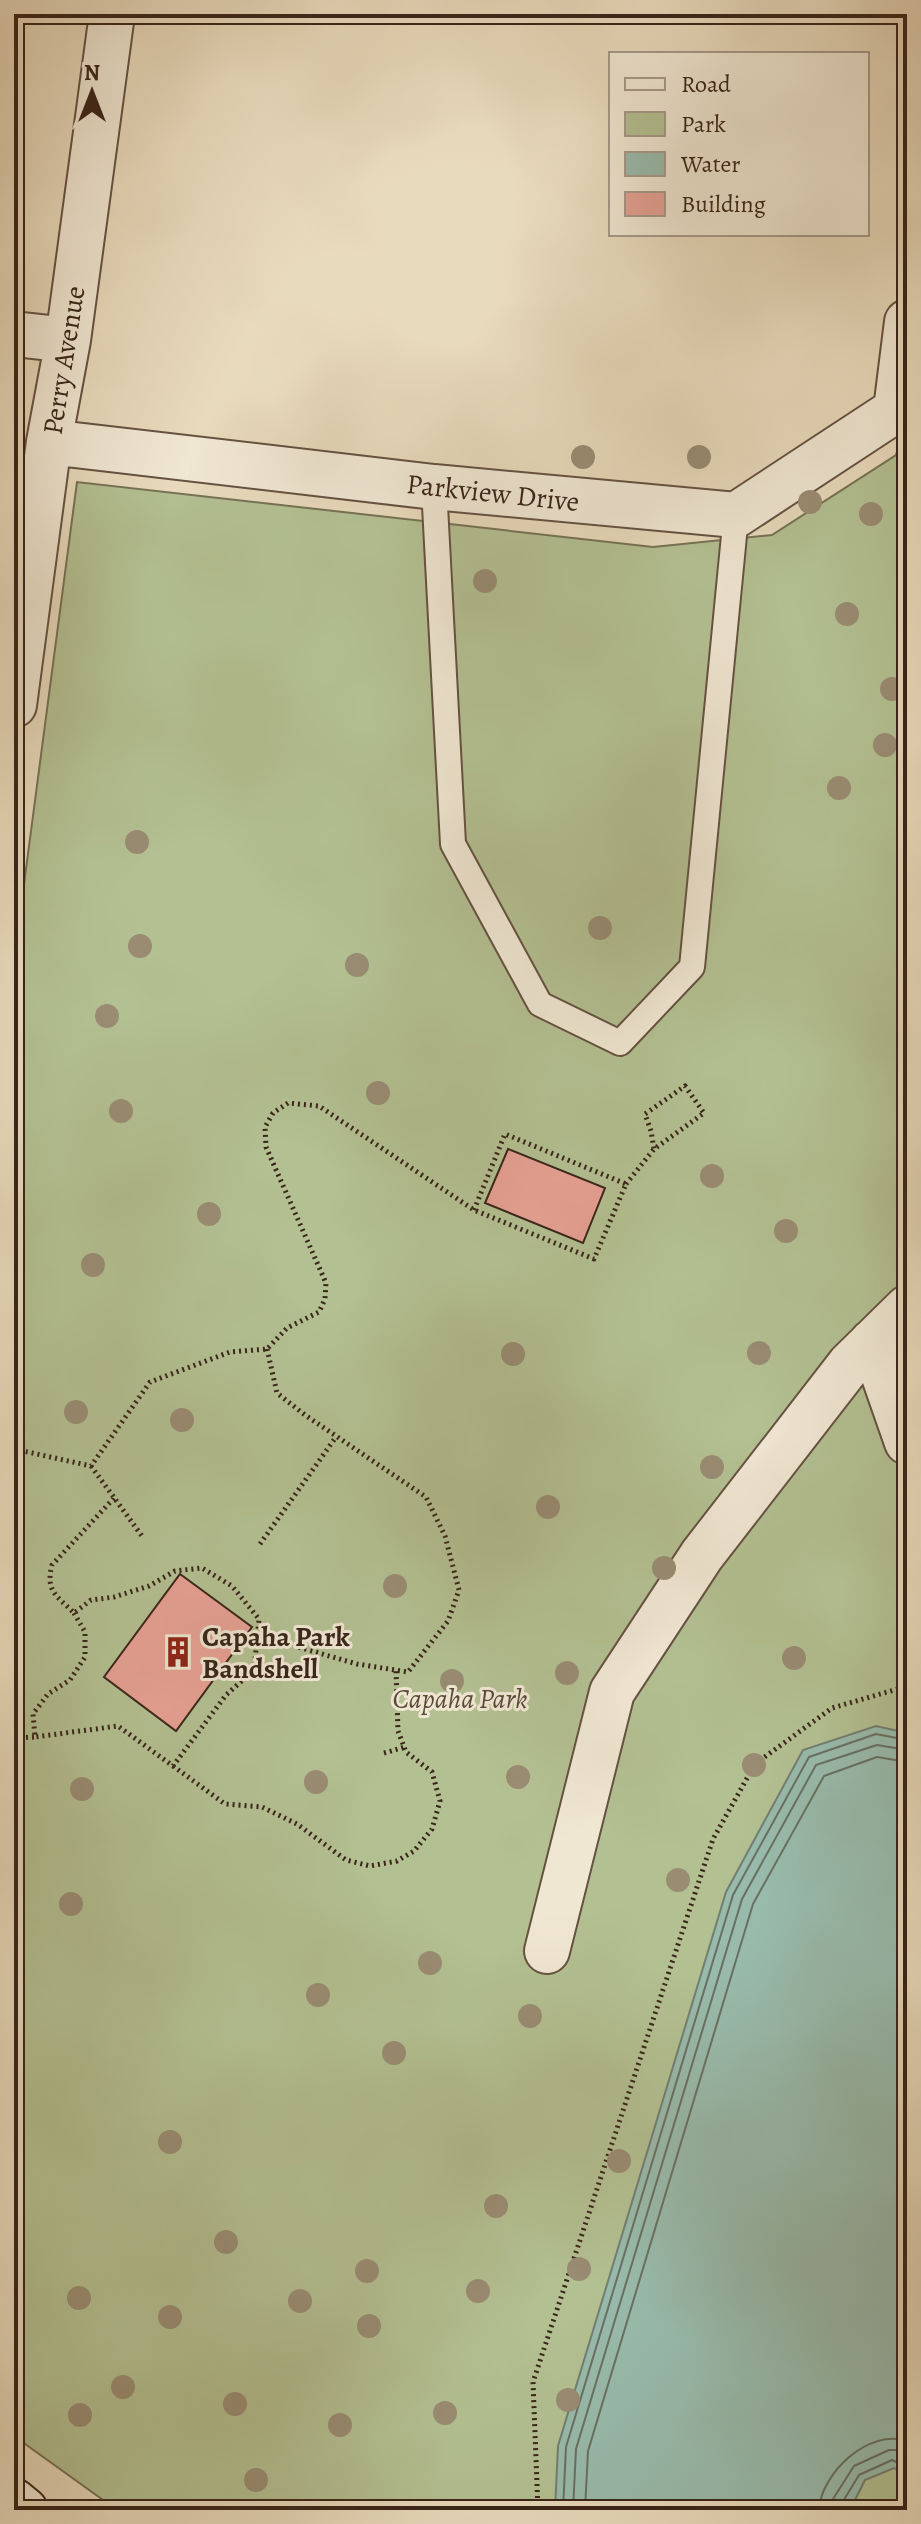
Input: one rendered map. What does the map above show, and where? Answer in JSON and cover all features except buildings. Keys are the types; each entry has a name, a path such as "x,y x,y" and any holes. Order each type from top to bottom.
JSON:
{"street":[{"name":"Perry Avenue","path":"14,705 112,14"},
{"path":"736,515 901,410 907,322"},
{"path":"14,334 68,340"},
{"name":"Parkview Drive","path":"49,442 434,487 736,515"},
{"path":"547,1951 612,1692 702,1555 850,1364 907,1308"},
{"path":"872,1342 907,1442"},
{"path":"14,2501 25,2510"}],"lane":[{"path":"434,487 453,844 540,1004 620,1043 692,967 736,515"}],"path":[{"path":"91,1466 150,1382 230,1352 267,1349 287,1328 319,1312 325,1299 326,1283 266,1147 265,1127 273,1113 288,1103 319,1106 474,1210 594,1259 626,1184 654,1149 704,1113 685,1086 645,1114 654,1149"},
{"path":"474,1210 505,1134 626,1184"},
{"path":"267,1349 277,1393 426,1497 445,1536 459,1590 448,1621 408,1672 357,1664 298,1647"},
{"path":"260,1544 336,1437"},
{"path":"14,1449 91,1466 142,1536"},
{"path":"35,1737 33,1714 48,1694 70,1680 85,1657 85,1632 74,1613 52,1590 48,1579 52,1565 114,1498"},
{"path":"74,1613 91,1600 114,1597 149,1586 175,1571 202,1568 232,1586 259,1619 254,1670 226,1695 173,1766"},
{"path":"14,1738 118,1726 225,1804 262,1807 297,1824 346,1860 370,1866 397,1861 414,1851 432,1829 440,1801 432,1772 406,1752 398,1731 396,1670"},
{"path":"538,2510 533,2382 713,1839 755,1764 832,1708 901,1688 907,1689"},
{"path":"384,1753 405,1747"}],"green space":[{"name":"Capaha Park","path":"907,417 907,2510 117,2510 14,2436 14,960 77,482 653,547 772,535 896,455"}],"water":[{"path":"876,1726 907,1733 907,2476 894,2468 865,2480 850,2510 555,2510 558,2446 726,1892 803,1750"}],"place":[{"name":"Capaha Park Bandshell","path":"178,1652"}]}
